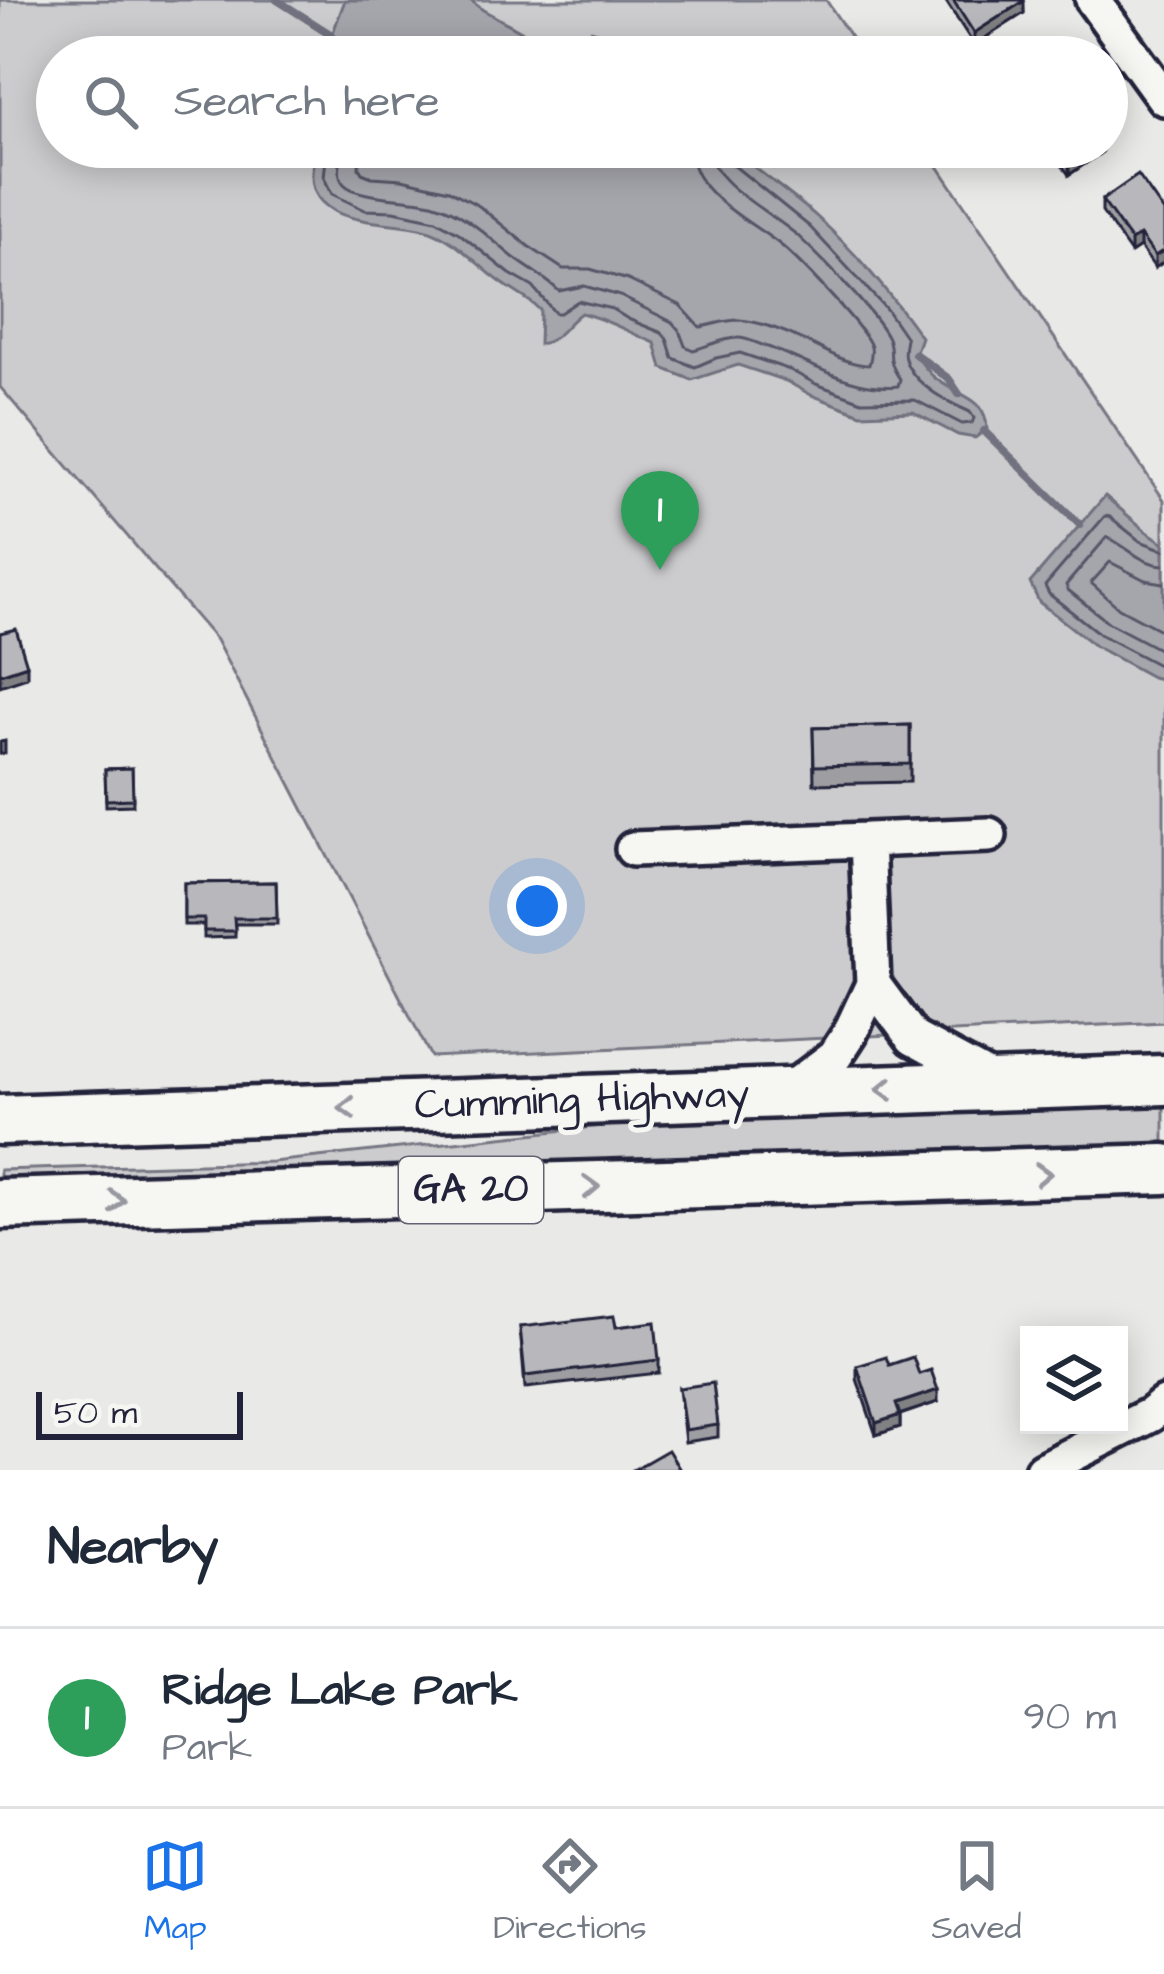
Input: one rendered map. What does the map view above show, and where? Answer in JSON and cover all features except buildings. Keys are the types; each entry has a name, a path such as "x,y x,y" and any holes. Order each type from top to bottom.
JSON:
{"highway":[{"name":"Cumming Highway","path":"0,1120 1164,1080"},
{"name":"Cumming Highway","path":"0,1204 1157,1173"}],"street":[{"path":"1093,0 1119,36"},
{"path":"1128,48 1164,98"},
{"path":"634,849 989,835"},
{"path":"786,1093 835,1056 873,984 867,840"},
{"path":"873,984 914,1038 1002,1085"},
{"path":"1042,1470 1164,1404"}],"shaded area":[{"path":"0,0 826,0 850,36 36,36 36,168 939,168 1164,500 1164,1022 431,1057 216,640 0,387"},
{"path":"1164,1091 1164,1148 0,1188 0,1170 272,1162 748,1110"}],"water":[{"path":"345,0 470,0 530,36 332,36"},
{"path":"313,168 756,168 817,217 859,259 921,337 915,354 931,375 982,409 987,429 975,438 958,435 913,412 861,414 738,365 692,380 662,368 655,343 581,313 539,344 540,310 466,253 427,230 339,213 315,192"},
{"path":"1105,496 1164,543 1164,680 1095,646 1039,602 1030,583"}],"waterway":[{"path":"277,0 332,35"},
{"path":"915,354 949,379 959,394"},
{"path":"984,431 1080,525"}],"place":[{"name":"Ridge Lake Park","path":"660,570"}]}
